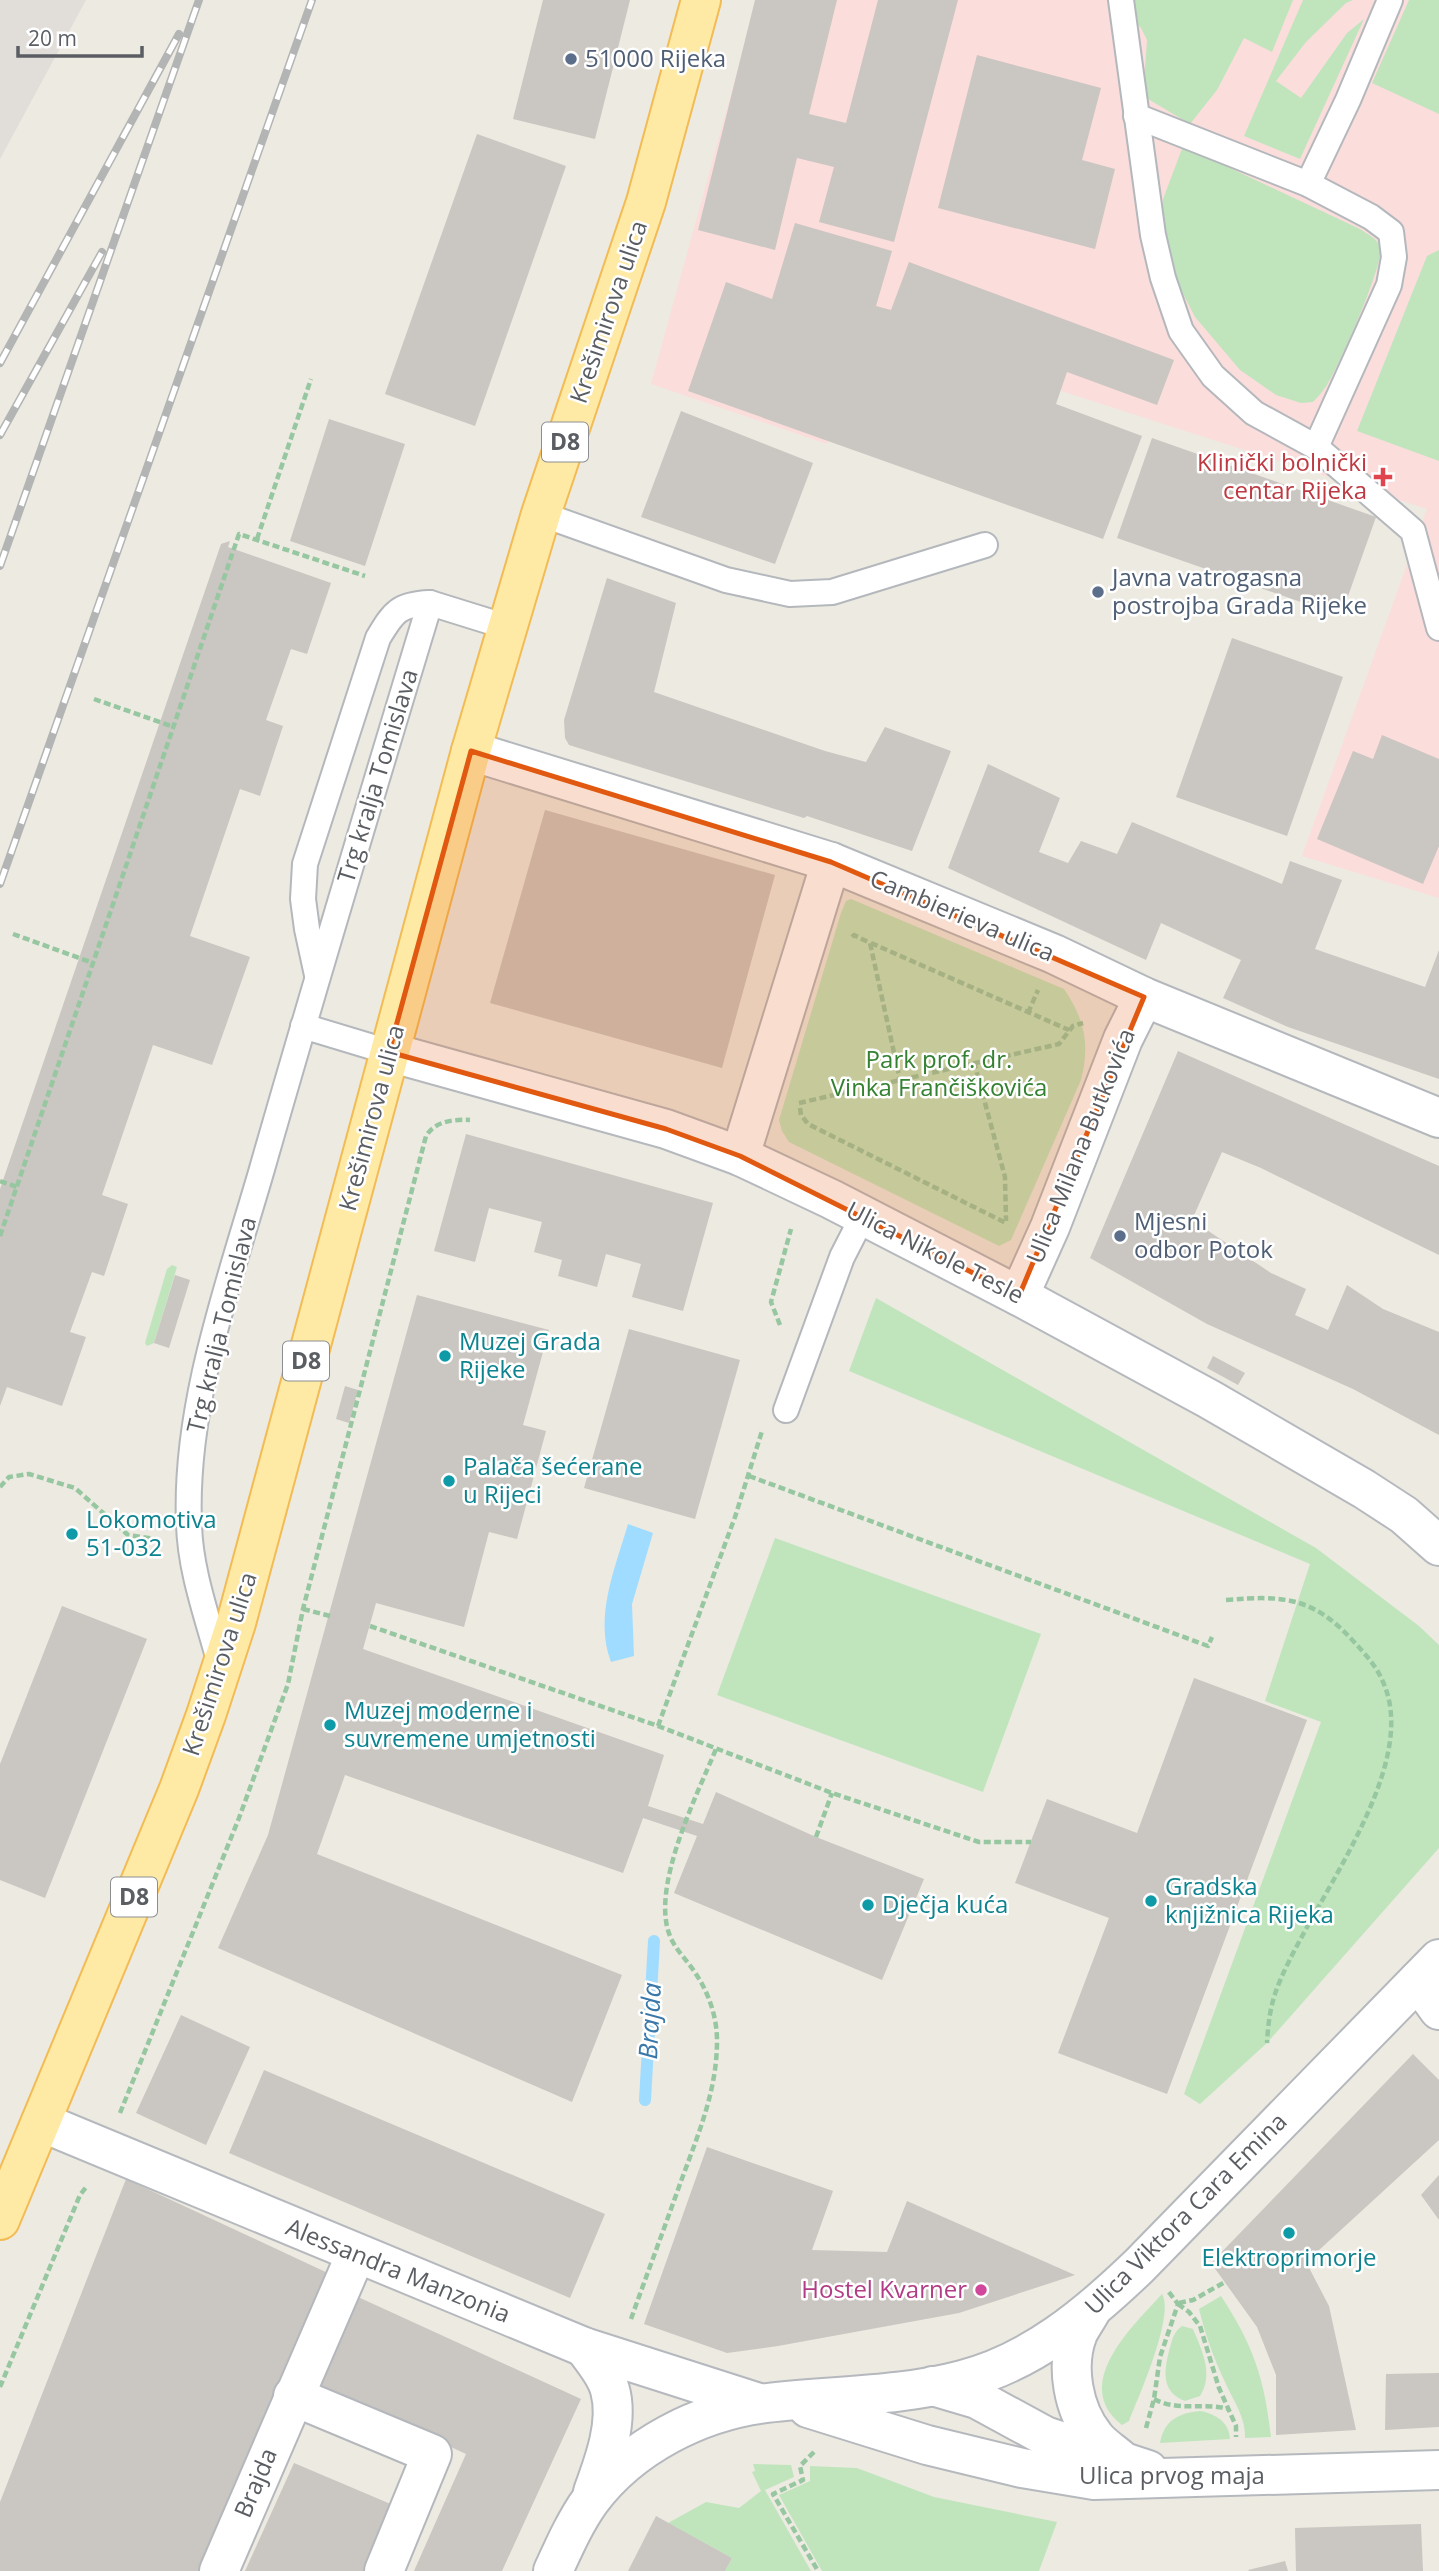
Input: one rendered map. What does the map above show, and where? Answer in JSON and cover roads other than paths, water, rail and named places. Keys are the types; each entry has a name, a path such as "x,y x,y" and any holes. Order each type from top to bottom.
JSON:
{"main road":[{"name":"Krešimirova ulica","path":"0,2220 179,1789 240,1610 471,751 541,514 646,202 701,0"},
{"name":"Cambierieva ulica","path":"471,751 831,862 1439,1118"},
{"path":"740,1156 831,862"},
{"name":"Ulica Milana Butkovića","path":"1019,1296 1050,1227 1123,1039 1144,996"},
{"name":"Ulica Nikole Tesle","path":"389,1052 667,1129 740,1156 1019,1296 1209,1399 1364,1489 1404,1515 1439,1546"},
{"name":"Ulica Viktora Cara Emina","path":"775,2403 882,2394 962,2380 1002,2367 1052,2339 1139,2266 1432,1983"},
{"name":"Alessandra Manzonia","path":"41,2122 584,2347 684,2381 775,2403"},
{"name":"Brajda","path":"219,2571 356,2254"},
{"path":"1093,2307 1079,2333 1073,2354 1072,2377 1083,2420 1096,2439 1120,2459"},
{"path":"584,2347 607,2380 611,2391 612,2410 604,2461 589,2502"},
{"path":"933,2386 977,2399 1045,2436 1181,2479"},
{"path":"293,2396 432,2454 384,2571"},
{"path":"553,2571 589,2502 605,2482 658,2440 706,2418 775,2403"},
{"name":"Ulica prvog maja","path":"775,2403 928,2445 1060,2476 1094,2480 1439,2470"}],"lane":[{"path":"1121,0 1153,235 1163,278 1181,331 1213,376 1254,413 1316,447 1413,531 1439,628"},
{"path":"1308,184 1348,100 1390,0"},
{"path":"1136,116 1308,184 1371,217 1391,232 1394,257 1389,285 1316,447"},
{"path":"541,514 726,580 790,594 832,592 985,545"},
{"path":"317,976 303,899 305,864 377,638 401,607 421,603 507,626"},
{"name":"Trg kralja Tomislava","path":"221,1669 194,1565 188,1527 191,1446 199,1400 221,1311 421,603"},
{"path":"303,1026 389,1052"},
{"path":"786,1410 842,1256 863,1216"}],"water":[{"path":"628,1524 653,1533 632,1604 634,1656 611,1662 606,1645 605,1610 612,1575"}],"waterway":[{"name":"Brajda","path":"645,2100 654,1941"}],"railway":[{"path":"0,566 199,0"},
{"path":"0,884 312,0"},
{"path":"0,363 179,34"},
{"path":"0,435 102,252"}],"place":[{"name":"51000 Rijeka","path":"571,59"},
{"name":"Klinički bolnički centar Rijeka","path":"1383,477"},
{"name":"Javna vatrogasna postrojba Grada Rijeke","path":"1098,592"},
{"name":"Mjesni odbor Potok","path":"1120,1236"},
{"name":"Muzej Grada Rijeke","path":"445,1356"},
{"name":"Palača šećerane u Rijeci","path":"449,1481"},
{"name":"Lokomotiva 51-032","path":"72,1534"},
{"name":"Muzej moderne i suvremene umjetnosti","path":"330,1725"},
{"name":"Gradska knjižnica Rijeka","path":"1151,1901"},
{"name":"Dječja kuća","path":"868,1905"},
{"name":"Elektroprimorje","path":"1289,2233"},
{"name":"Hostel Kvarner","path":"981,2290"}],"park label":[{"name":"Park prof. dr. Vinka Frančiškovića","path":"939,1074"}]}
